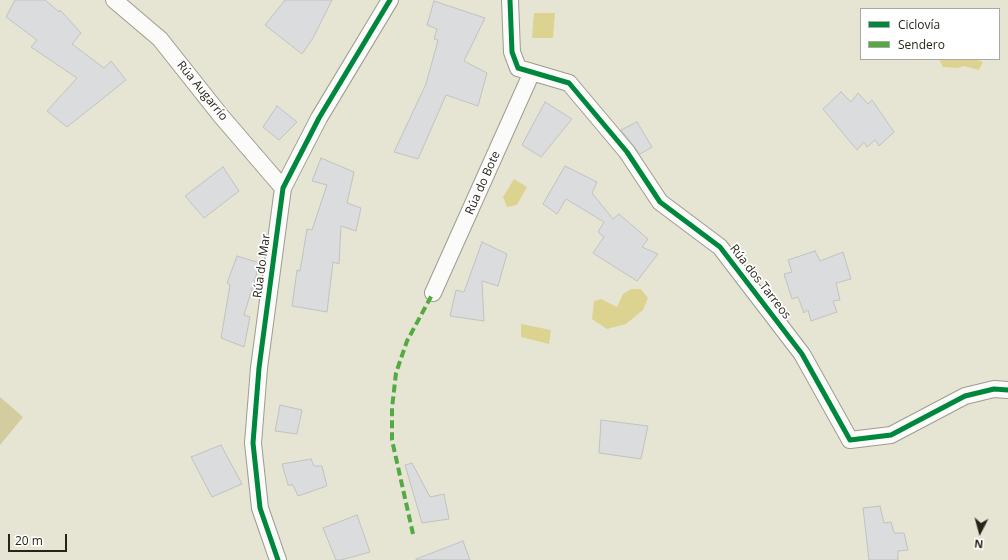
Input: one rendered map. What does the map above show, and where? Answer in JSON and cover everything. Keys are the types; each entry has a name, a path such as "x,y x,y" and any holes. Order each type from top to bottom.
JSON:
{"street":[{"name":"Rúa Augarrío","path":"114,0 160,40 221,116 283,188"},
{"name":"Rúa do Mar","path":"278,560 260,508 253,443 259,368 283,188 319,118 390,0"},
{"name":"Rúa dos Tarreos","path":"510,0 512,52 518,68 569,84 627,152 660,202 720,247 802,354 850,440 892,435 965,396 994,388 1008,390"},
{"name":"Rúa do Bote","path":"433,293 532,72"}],"shaded area":[{"path":"534,13 555,13 553,38 532,38"},
{"path":"940,60 978,60 983,62 979,70 964,66 958,68 943,67"},
{"path":"514,179 527,187 517,205 507,207 503,197"},
{"path":"631,289 641,289 648,298 643,310 626,324 607,329 592,319 594,301 601,299 617,307 623,294"},
{"path":"521,324 551,330 549,344 521,337"},
{"path":"0,397 23,417 0,445"}],"building":[{"path":"15,0 45,0 59,12 60,10 81,33 72,44 104,68 111,61 126,80 67,127 47,111 77,78 31,47 37,40 6,17"},
{"path":"285,0 332,0 313,38 302,54 265,25"},
{"path":"434,1 485,18 464,61 487,73 478,106 446,95 418,159 394,152 426,84 438,40 434,39 437,29 427,25"},
{"path":"841,92 851,102 858,93 868,104 872,100 894,132 879,146 875,140 867,147 864,142 857,150 823,109"},
{"path":"545,102 572,119 541,157 522,145"},
{"path":"277,106 297,122 279,140 263,127"},
{"path":"637,122 652,147 640,154 621,130"},
{"path":"321,158 354,172 347,203 361,208 356,231 341,226 339,264 333,262 327,312 292,306 297,270 300,271 307,229 312,230 327,185 312,181"},
{"path":"565,166 597,182 592,193 613,219 619,214 648,239 642,247 658,254 637,281 593,253 604,237 598,232 604,222 566,199 557,214 543,204"},
{"path":"223,167 239,191 204,218 185,196"},
{"path":"482,242 507,254 498,286 482,281 484,321 450,316 456,290 464,292"},
{"path":"815,251 820,261 843,252 851,279 836,283 840,300 833,301 837,312 811,321 808,310 804,313 798,297 792,299 784,274 792,272 788,260"},
{"path":"237,256 260,263 244,315 250,317 244,347 221,338 230,285 227,283"},
{"path":"280,405 302,410 297,434 275,431"},
{"path":"601,420 648,426 641,459 599,453"},
{"path":"221,445 242,484 212,497 191,457"},
{"path":"311,459 314,466 322,466 327,486 298,496 293,485 288,485 282,464"},
{"path":"412,463 430,497 444,494 449,519 422,523 405,465"},
{"path":"880,506 884,523 891,522 894,533 904,533 908,550 898,551 898,560 869,560 863,508"},
{"path":"357,515 370,552 336,560 323,528"},
{"path":"463,541 470,560 416,560 416,559"}],"marked path":[{"path":"413,534 392,440 392,408 396,373 407,341 433,293"}],"cycle path":[{"path":"278,560 260,508 253,443 259,368 283,188 319,118 390,0"},
{"path":"510,0 512,52 518,68 569,83 627,152 660,202 720,247 802,354 850,440 891,435 965,396 994,389 1008,390"}]}
